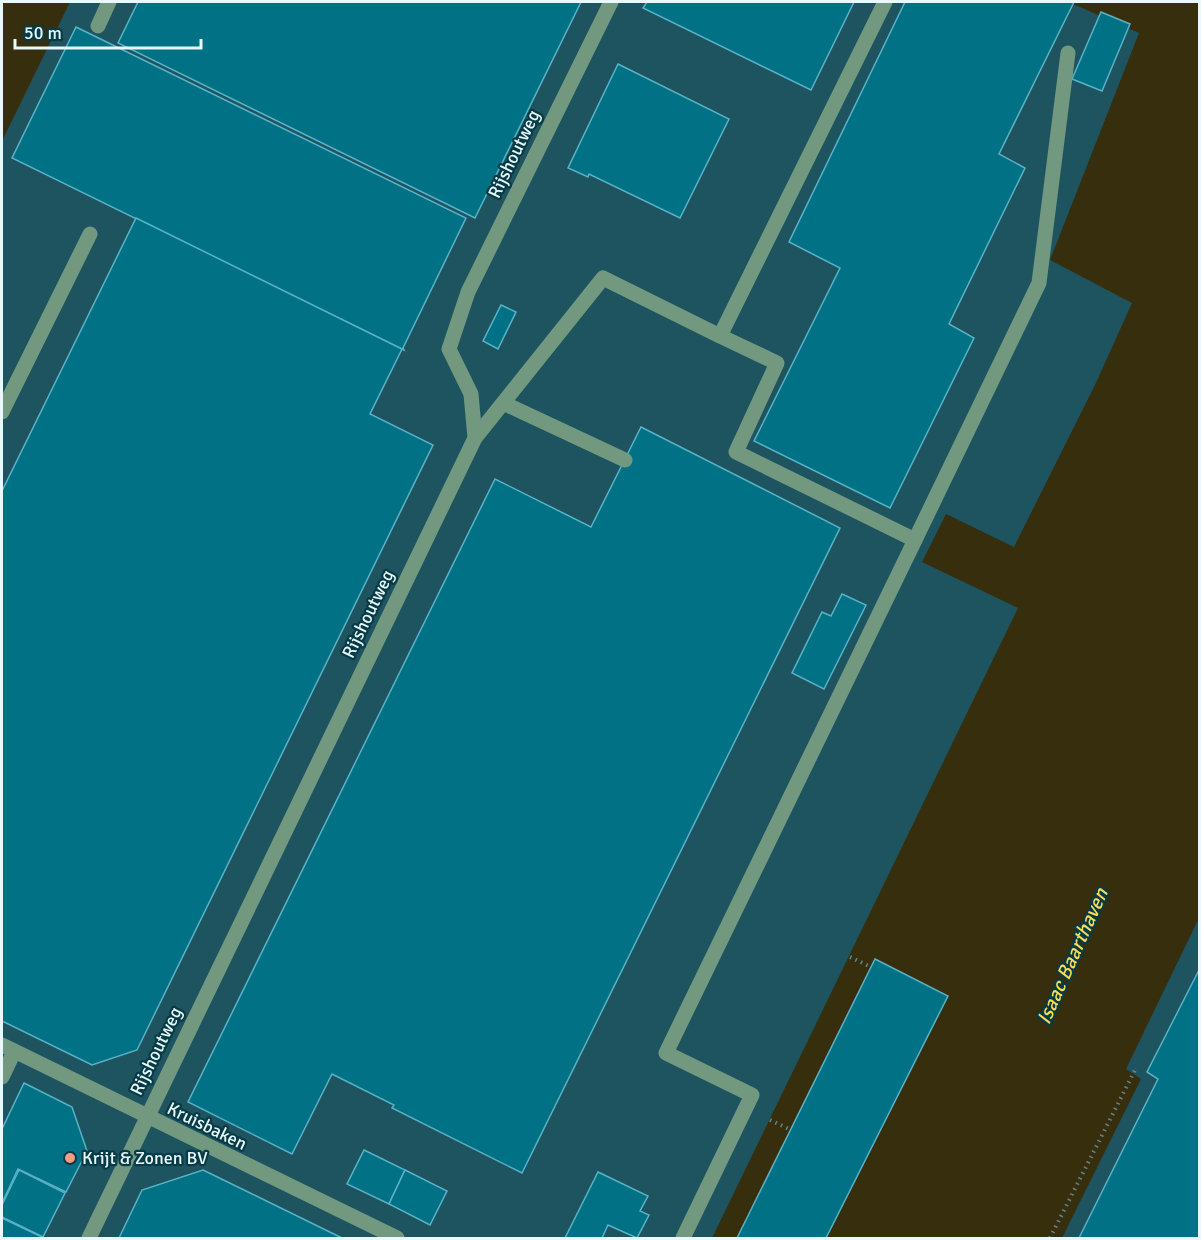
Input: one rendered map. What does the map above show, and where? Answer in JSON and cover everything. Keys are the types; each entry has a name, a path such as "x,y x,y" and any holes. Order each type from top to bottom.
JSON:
{"street":[{"path":"98,26 109,2"},
{"name":"Rijshoutweg","path":"89,1239 475,438 471,394 449,349 468,292 611,2"},
{"path":"720,336 885,2"},
{"path":"683,1239 752,1095 666,1053 1039,283 1068,53"},
{"path":"2,412 90,234"},
{"path":"475,438 603,278 777,363 736,452 915,540"},
{"path":"503,404 625,460"},
{"path":"2,1077 8,1048"},
{"name":"Kruisbaken","path":"8,1048 146,1118 397,1239"}],"path":[{"path":"850,957 871,967"},
{"path":"1050,1239 1135,1070"},
{"path":"770,1120 790,1130"}],"shaded area":[{"path":"2,2 1199,2 1199,1238 2,1238"}],"water":[{"path":"2,2 70,2 2,141"},
{"name":"Isaac Baarthaven","path":"1074,2 1199,2 1199,918 1126,1069 1141,1079 1062,1238 712,1238 1018,608 922,562 946,514 1014,547 1095,385 1132,303 1050,260 1139,33 1073,4"}],"building":[{"path":"138,2 581,2 475,218 118,43"},
{"path":"647,2 854,2 811,90 643,8"},
{"path":"905,2 1074,2 999,154 1025,168 949,324 974,338 890,508 754,441 840,268 789,242"},
{"path":"1101,12 1130,24 1102,91 1072,79"},
{"path":"76,27 466,218 404,350 12,158"},
{"path":"618,64 729,119 680,218 589,174 588,177 568,168"},
{"path":"136,218 402,349 370,414 433,445 137,1050 92,1065 2,1021 2,491"},
{"path":"501,305 516,312 498,349 483,341"},
{"path":"641,427 840,528 522,1173 392,1108 394,1105 332,1074 292,1154 188,1102 495,479 591,527"},
{"path":"842,594 866,605 824,689 792,673 822,612 831,616"},
{"path":"875,959 948,996 826,1238 737,1238"},
{"path":"1200,968 1200,1238 1079,1238 1158,1079 1147,1072"},
{"path":"24,1083 72,1107 87,1151 66,1192 18,1169 2,1203 2,1129"},
{"path":"364,1150 405,1170 389,1204 347,1184"},
{"path":"19,1170 65,1193 43,1237 2,1217 2,1205"},
{"path":"203,1170 342,1238 119,1238 142,1190"},
{"path":"405,1170 447,1191 430,1225 389,1204"},
{"path":"598,1172 648,1196 640,1211 649,1215 637,1238 608,1225 602,1238 565,1238"},
{"path":"2,1218 44,1238 2,1238"}],"place":[{"name":"Krijt & Zonen BV","path":"70,1158"}]}
